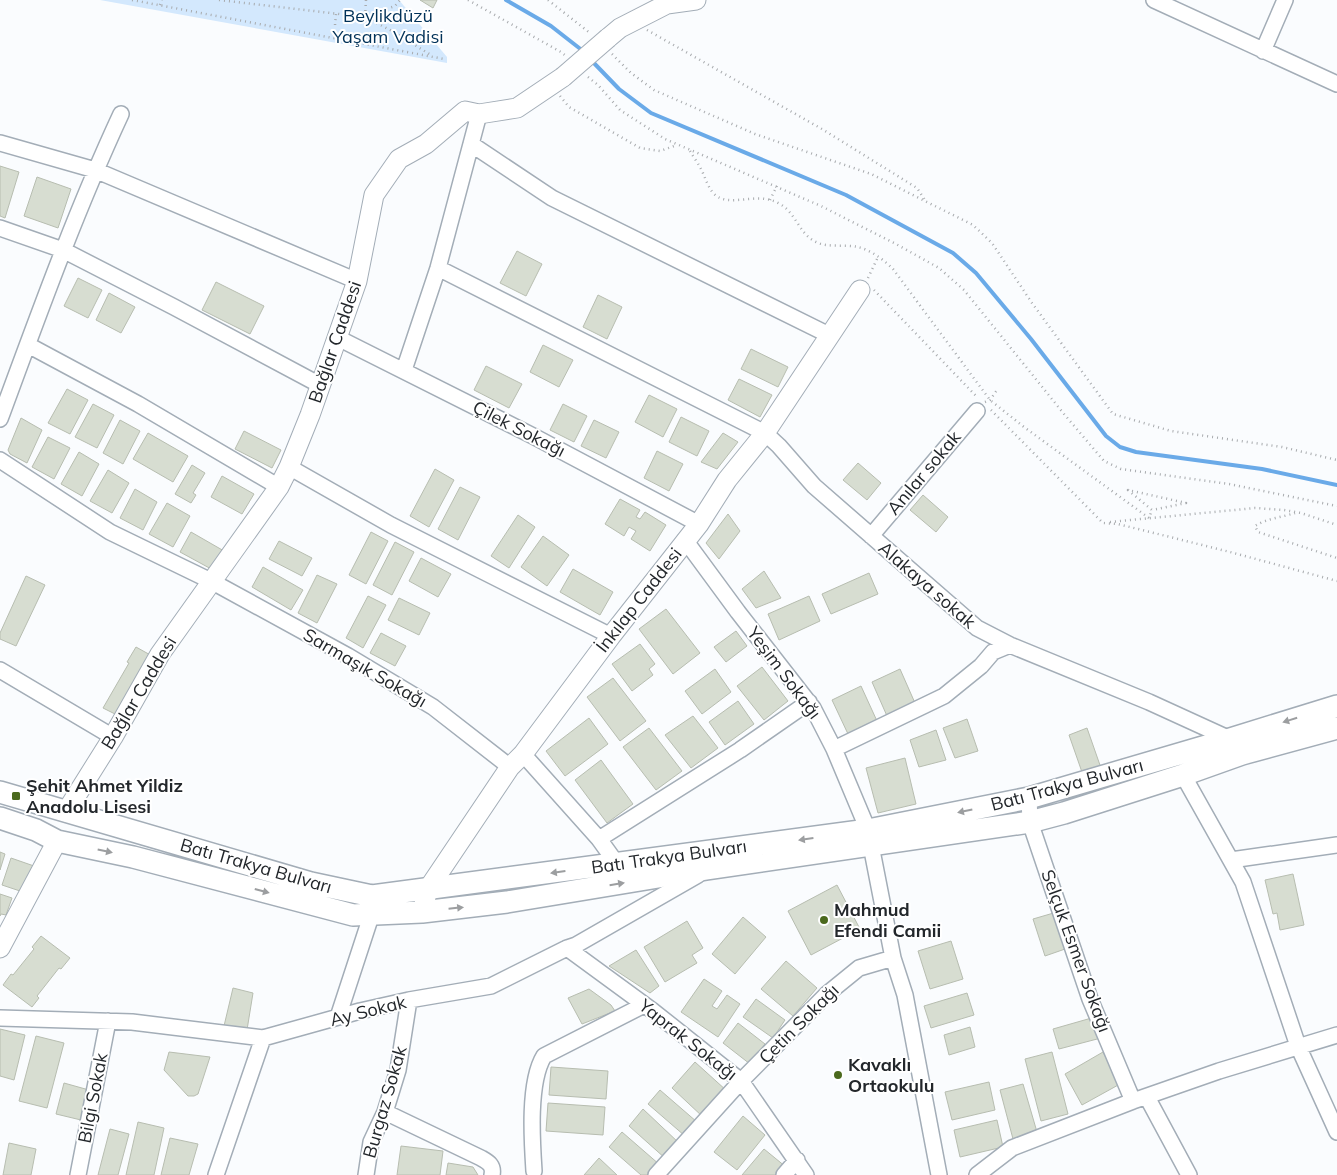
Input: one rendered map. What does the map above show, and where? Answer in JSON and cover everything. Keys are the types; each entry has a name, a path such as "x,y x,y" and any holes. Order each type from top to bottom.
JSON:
{"main road":[{"name":"Batı Trakya Bulvarı","path":"374,905 422,912 507,902 707,869 870,838 1029,798 1337,706"},
{"name":"Batı Trakya Bulvarı","path":"0,818 36,830 57,841 133,857 353,915 374,905 428,889 617,864 1030,822 1183,775 1242,754 1337,728"},
{"name":"Batı Trakya Bulvarı","path":"0,792 312,883 372,896 374,905"},
{"path":"57,841 71,839 77,831 77,822 71,814 66,812"}],"street":[{"name":"Bağlar Caddesi","path":"66,812 113,738 160,654 279,487 310,415 357,281 374,195 399,159 426,144 465,110 479,114 517,108 561,86 620,28 668,2 696,0"},
{"path":"1154,0 1337,84"},
{"path":"1263,51 1284,0"},
{"path":"0,419 6,388 28,344 94,170 121,114"},
{"path":"404,370 438,268 479,114"},
{"path":"0,142 94,170 357,281"},
{"path":"471,144 552,198 830,335"},
{"path":"0,228 63,250 320,385"},
{"name":"Alakaya sokak","path":"438,268 765,433 814,486 977,628 1010,645 1149,702 1230,739"},
{"name":"İnkılap Caddesi","path":"422,912 428,889 517,760 699,524 727,480 765,433 830,335 866,286"},
{"name":"Çilek Sokağı","path":"338,338 404,370 699,524"},
{"path":"28,344 138,404 279,487"},
{"name":"Anılar sokak","path":"871,536 984,408"},
{"name":"Sarmaşık Sokağı","path":"0,460 110,532 211,581 348,656 517,760 599,839 617,864"},
{"path":"289,467 391,525 611,636"},
{"name":"Yeşim Sokağı","path":"685,540 738,612 814,708 834,749 870,838 894,958 905,995 939,1175"},
{"path":"834,749 944,696 981,666 993,652 1010,645"},
{"path":"0,670 113,738"},
{"path":"599,839 740,750 809,702"},
{"path":"1183,775 1243,882 1298,1046 1337,1132"},
{"name":"Selçuk Esmer Sokağı","path":"1029,798 1030,822 1090,999 1140,1099 1183,1172"},
{"path":"0,947 57,841"},
{"path":"1231,860 1337,845"},
{"name":"Ay Sokak","path":"0,1018 108,1021 263,1038 409,1000 491,986 576,945 707,869"},
{"path":"338,1017 374,905"},
{"name":"Yaprak Sokağı","path":"567,948 742,1081 806,1175"},
{"name":"Çetin Sokağı","path":"656,1175 742,1081 827,994 859,968 894,958"},
{"name":"Burgaz Sokak","path":"366,1175 370,1142 385,1112 398,1070 409,1000"},
{"path":"534,1174 532,1135 536,1076 538,1066 544,1056 644,1005"},
{"name":"Bilgi Sokak","path":"78,1175 108,1021"},
{"path":"977,1175 1012,1148 1140,1099 1298,1046 1337,1035"},
{"path":"216,1175 263,1038"},
{"path":"385,1112 481,1158 491,1164 492,1175"},
{"path":"784,1175 797,1160"}],"path":[{"path":"132,0 444,59"},
{"path":"160,6 162,0"},
{"path":"219,0 365,17 434,57"},
{"path":"365,17 366,0"},
{"path":"365,17 395,6 400,0"},
{"path":"468,0 562,52 568,58"},
{"path":"548,0 605,42 631,73 654,90 755,134 871,174 973,225 992,243 1032,304 1113,414 1171,431 1282,446 1337,460"},
{"path":"335,25 336,14"},
{"path":"633,22 822,129 917,188 926,201"},
{"path":"583,72 598,85 620,110 665,139 777,186 856,223 939,268 964,290 1104,461 1121,469 1229,484 1337,506"},
{"path":"561,86 569,107 640,148 660,151 678,145"},
{"path":"689,150 706,182 716,195 728,201 756,198 770,200 782,205 791,213 801,230 817,243 859,247 878,257 893,269 990,400 1149,518"},
{"path":"770,200 777,186"},
{"path":"878,257 866,286 984,408 1103,522 1118,524 1337,581"},
{"path":"1128,490 1186,503 1177,505 1152,510 1128,490"},
{"path":"1103,522 1255,508 1296,512 1337,525"},
{"path":"1149,518 1152,510"},
{"path":"1296,512 1271,520 1263,520 1255,526 1258,532 1337,558"}],"green space":[{"name":"Beylikdüzü Yaşam Vadisi","path":"100,0 399,0 447,57 447,63"}],"building":[{"path":"420,0 437,0 433,8"},
{"path":"0,166 19,172 5,218 0,216"},
{"path":"37,177 71,189 58,228 24,216"},
{"path":"517,251 542,264 526,296 500,283"},
{"path":"78,278 102,290 88,318 64,306"},
{"path":"216,282 264,306 250,334 202,310"},
{"path":"109,293 135,307 121,333 96,320"},
{"path":"598,295 622,307 607,339 583,327"},
{"path":"543,345 573,360 559,387 530,372"},
{"path":"751,349 788,367 778,387 741,369"},
{"path":"486,366 522,384 509,408 474,390"},
{"path":"739,379 772,395 760,417 728,400"},
{"path":"67,389 88,400 70,434 48,423"},
{"path":"649,395 677,409 663,437 635,422"},
{"path":"93,404 114,415 97,448 75,437"},
{"path":"563,404 587,416 574,442 550,430"},
{"path":"681,417 709,431 697,456 669,442"},
{"path":"21,418 42,430 27,463 10,454 8,450"},
{"path":"120,420 140,431 123,464 103,453"},
{"path":"594,420 619,432 606,458 581,446"},
{"path":"244,431 281,450 272,468 235,449"},
{"path":"148,433 188,456 173,482 133,459"},
{"path":"723,433 738,442 717,469 701,462"},
{"path":"48,437 70,448 54,479 32,467"},
{"path":"657,451 683,464 669,491 644,478"},
{"path":"79,452 99,464 82,496 61,484"},
{"path":"858,463 881,483 867,500 843,480"},
{"path":"192,465 205,473 193,493 196,495 191,503 175,494"},
{"path":"435,469 454,480 429,527 410,516"},
{"path":"108,470 129,483 112,513 90,501"},
{"path":"222,476 254,494 242,514 211,497"},
{"path":"460,487 480,497 458,540 438,529"},
{"path":"135,489 157,502 143,530 120,518"},
{"path":"923,495 948,517 936,532 910,510"},
{"path":"620,499 640,510 636,517 640,519 645,512 666,525 650,551 631,539 636,531 629,527 624,536 605,524"},
{"path":"167,503 190,516 173,547 149,534"},
{"path":"728,514 740,531 719,559 706,543"},
{"path":"518,515 535,527 509,568 491,556"},
{"path":"191,532 224,551 213,570 180,552"},
{"path":"371,532 388,541 366,584 349,575"},
{"path":"543,536 569,555 547,586 521,567"},
{"path":"279,541 312,558 302,576 269,559"},
{"path":"395,542 414,552 392,595 373,585"},
{"path":"421,558 451,574 438,597 409,581"},
{"path":"263,567 303,590 291,610 252,587"},
{"path":"573,569 613,592 600,615 560,592"},
{"path":"764,571 781,598 756,608 742,589"},
{"path":"869,573 878,594 831,614 822,594"},
{"path":"317,575 337,584 317,623 298,613"},
{"path":"26,576 45,585 16,646 0,639 0,633"},
{"path":"368,596 386,605 363,648 346,638"},
{"path":"809,596 820,621 779,640 768,614"},
{"path":"399,598 430,613 419,635 388,620"},
{"path":"666,609 700,653 673,674 639,629"},
{"path":"736,631 747,646 726,662 714,647"},
{"path":"381,633 406,646 395,666 370,653"},
{"path":"640,644 655,664 649,669 653,675 632,691 612,664"},
{"path":"136,647 154,657 119,716 103,708"},
{"path":"762,667 788,701 764,720 737,686"},
{"path":"715,669 731,692 702,714 685,691"},
{"path":"900,669 915,703 887,716 872,682"},
{"path":"613,678 646,721 620,741 587,697"},
{"path":"861,686 877,721 848,734 832,700"},
{"path":"738,701 754,724 725,745 709,722"},
{"path":"693,716 718,748 691,768 665,735"},
{"path":"589,718 608,744 565,776 546,751"},
{"path":"967,719 978,751 955,758 943,728"},
{"path":"649,728 682,771 656,790 623,747"},
{"path":"1087,728 1101,768 1083,775 1069,735"},
{"path":"936,730 946,760 919,767 910,740"},
{"path":"905,758 916,804 878,813 866,768"},
{"path":"601,760 633,804 607,823 575,780"},
{"path":"0,852 5,854 0,870"},
{"path":"11,858 34,866 26,893 2,885"},
{"path":"1293,874 1304,925 1280,930 1277,913 1273,914 1265,880"},
{"name":"Mahmud Efendi Camii","path":"837,885 860,929 811,955 788,911"},
{"path":"0,894 12,898 6,915 1,914 0,916"},
{"path":"1057,912 1068,948 1045,956 1033,919"},
{"path":"743,917 766,937 735,974 712,954"},
{"path":"687,921 703,948 692,955 697,963 665,982 644,947"},
{"path":"41,936 70,958 61,969 59,968 37,996 39,998 32,1007 3,985 34,949 32,947"},
{"path":"951,941 963,979 930,989 918,951"},
{"path":"636,950 659,986 650,993 609,966"},
{"path":"786,961 817,988 793,1016 761,989"},
{"path":"704,979 722,991 712,1006 717,1009 727,995 740,1004 718,1037 681,1012"},
{"path":"233,988 253,993 247,1030 224,1026"},
{"path":"589,989 611,1005 615,1011 582,1024 568,998"},
{"path":"967,993 974,1015 931,1028 924,1006"},
{"path":"756,999 785,1020 773,1038 743,1017"},
{"path":"1095,1017 1101,1038 1059,1049 1053,1029"},
{"path":"738,1023 765,1044 750,1064 723,1043"},
{"path":"970,1027 975,1047 949,1055 944,1035"},
{"path":"0,1029 25,1035 14,1080 0,1076"},
{"path":"36,1036 64,1043 47,1108 19,1101"},
{"path":"169,1052 210,1057 198,1094 188,1096 164,1070"},
{"path":"1052,1052 1068,1114 1041,1121 1025,1059"},
{"path":"1103,1052 1120,1084 1082,1105 1065,1074"},
{"path":"695,1062 727,1091 703,1117 672,1088"},
{"path":"551,1067 608,1071 606,1099 549,1095"},
{"path":"989,1082 995,1110 952,1120 945,1092"},
{"path":"64,1083 89,1090 81,1120 56,1114"},
{"path":"1023,1084 1037,1132 1013,1139 1000,1090"},
{"path":"660,1090 697,1122 685,1136 648,1104"},
{"path":"548,1103 605,1107 603,1135 546,1131"},
{"path":"643,1109 679,1143 666,1159 629,1126"},
{"path":"743,1116 765,1135 737,1170 714,1152"},
{"path":"997,1120 1003,1147 960,1157 954,1130"},
{"path":"138,1122 164,1128 154,1175 126,1175"},
{"path":"110,1129 129,1134 118,1175 98,1175"},
{"path":"622,1132 660,1165 652,1175 641,1175 609,1147"},
{"path":"170,1138 198,1144 189,1175 161,1175"},
{"path":"9,1143 36,1149 31,1175 3,1175"},
{"path":"401,1146 443,1151 440,1175 397,1175"},
{"path":"764,1149 786,1167 779,1175 742,1175"},
{"path":"599,1158 617,1175 584,1175"},
{"path":"448,1163 473,1167 478,1175 446,1175"}],"waterway":[{"path":"506,0 551,26 583,51"},
{"path":"591,60 619,89 651,113 846,195 953,253 976,273 1031,339 1106,436 1120,447 1136,452 1262,469 1337,485"}],"place":[{"name":"Şehit Ahmet Yildiz Anadolu Lisesi","path":"16,796"},
{"name":"Mahmud Efendi Camii","path":"824,920"},
{"name":"Kavaklı Ortaokulu","path":"838,1075"}]}
